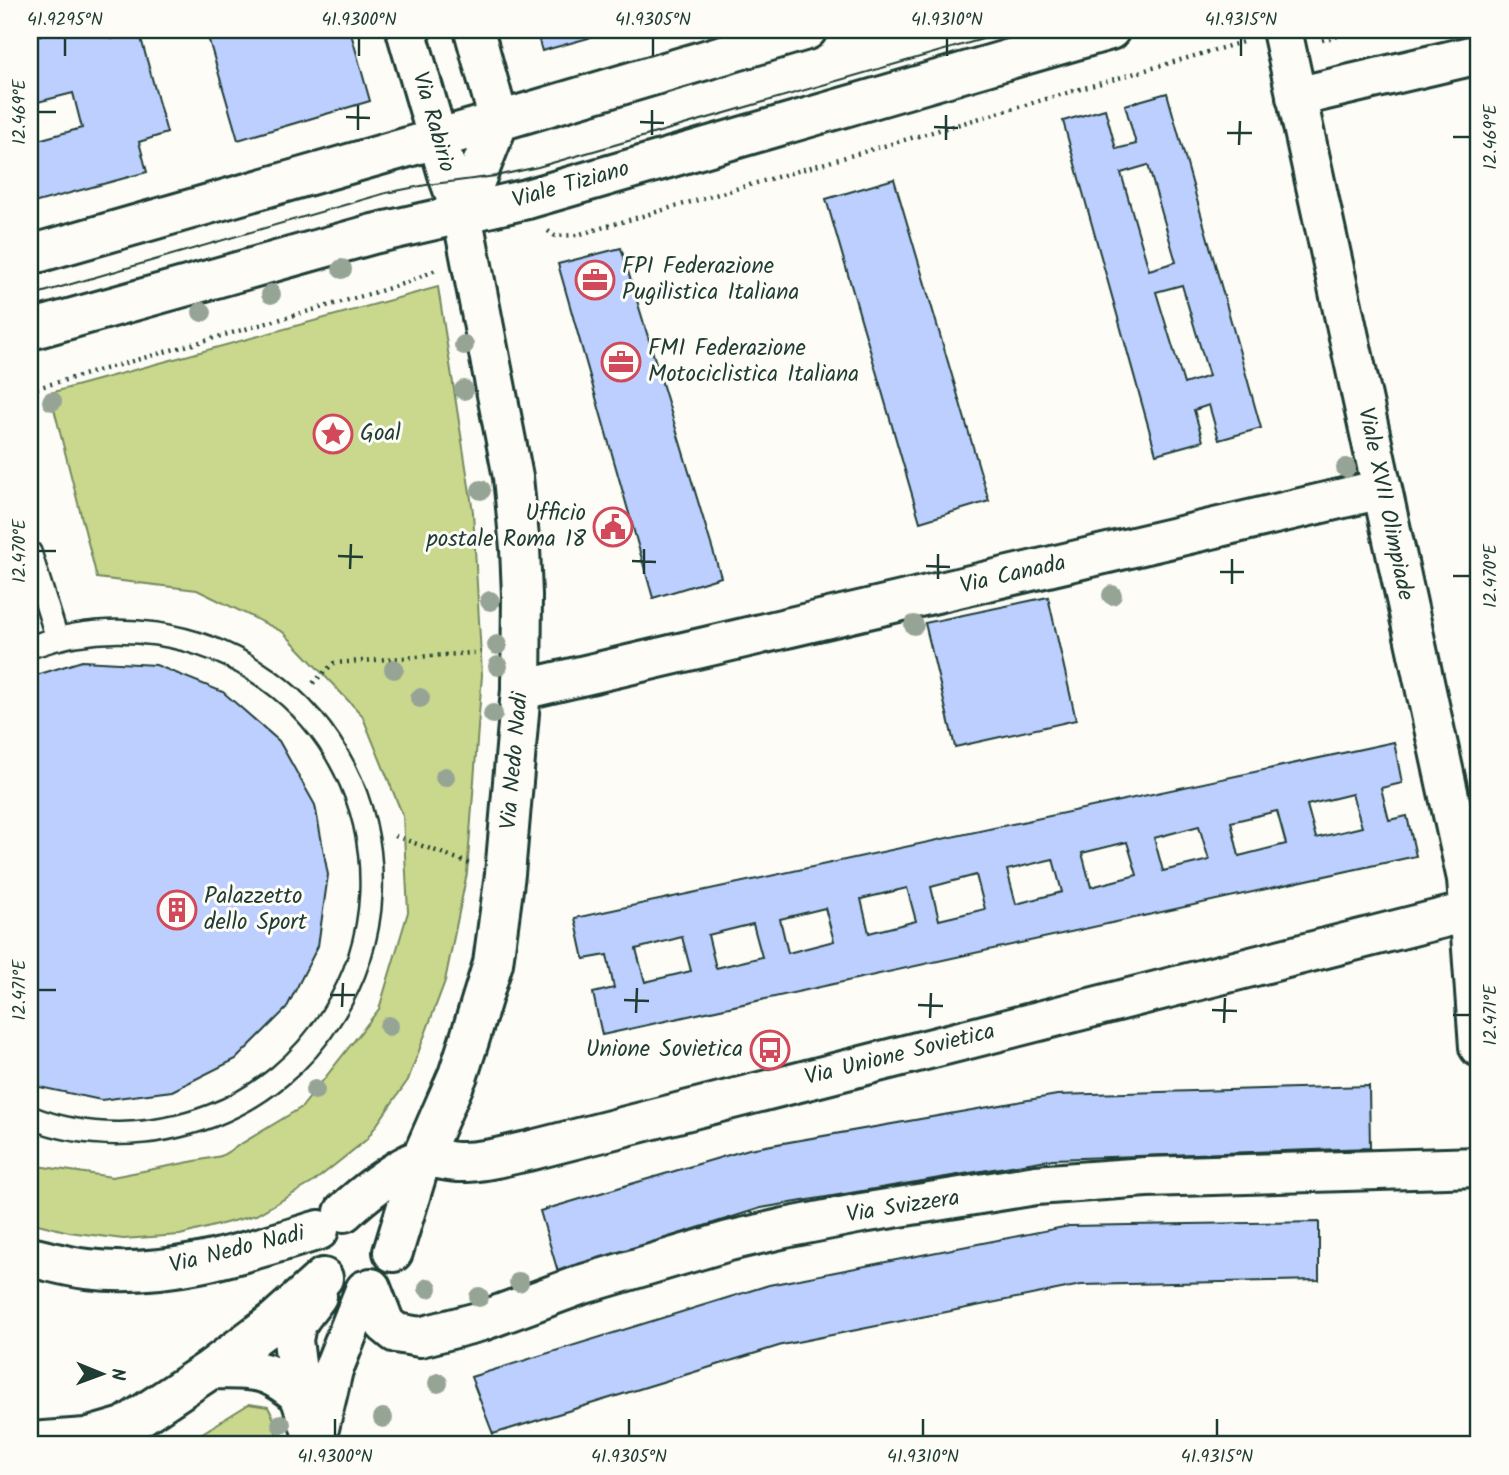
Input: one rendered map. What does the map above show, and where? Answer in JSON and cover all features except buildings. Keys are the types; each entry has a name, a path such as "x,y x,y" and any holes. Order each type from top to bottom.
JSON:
{"street":[{"name":"Via Rabirio","path":"406,30 462,214"},
{"path":"474,30 499,121"},
{"path":"30,255 807,30"},
{"name":"Viale Tiziano","path":"30,330 373,234 527,199 1110,30"},
{"name":"Viale XVII Olimpiade","path":"1282,38 1475,910 1479,1047"},
{"path":"1296,97 1479,54"},
{"name":"Via Rabirio","path":"458,259 462,214 499,121"},
{"name":"Via Nedo Nadi","path":"393,1252 422,1157 458,1075 493,963 505,874 522,690 522,595 515,490 509,451 458,259"},
{"name":"Via Canada","path":"522,690 1382,489"},
{"name":"Via Unione Sovietica","path":"422,1157 457,1162 532,1150 1475,910"},
{"path":"331,1221 377,1185 422,1157"},
{"name":"Via Svizzera","path":"368,1289 385,1324 396,1333 420,1337 482,1321 580,1285 740,1238 862,1213 1036,1185 1146,1177 1479,1167"},
{"name":"Via Nedo Nadi","path":"30,1257 89,1269 169,1268 260,1248 359,1211 370,1214 380,1221 392,1240 392,1263 380,1281 368,1289 333,1370 316,1443"},
{"name":"Via Nedo Nadi","path":"325,1281 316,1268 314,1242 331,1221"},
{"path":"325,1281 348,1292 368,1289"},
{"path":"30,1442 114,1436 211,1369 325,1281"},
{"path":"316,1443 300,1396 293,1340 301,1317 325,1281"},
{"path":"211,1369 266,1374 281,1381 300,1396"}],"lane":[{"path":"30,552 57,638"},
{"path":"30,647 85,632 142,631 170,635 224,653 273,682 318,727 339,758 354,790 365,825 371,878 370,905 360,957 351,982 308,1049 268,1086 246,1100 197,1122 145,1133 91,1132 30,1116"}],"path":[{"path":"548,231 555,236 577,234 1282,38 1362,30"},
{"path":"30,390 380,291 427,274 458,259"},
{"path":"294,701 334,663 488,652"},
{"path":"365,825 473,864"}],"green space":[{"path":"438,287 473,512 482,675 467,873 445,981 408,1080 366,1140 312,1183 256,1215 180,1235 123,1239 69,1232 30,1222 30,1165 112,1177 221,1156 302,1107 379,1009 408,912 403,816 362,715 283,632 197,590 97,578 50,393"},
{"path":"249,1404 268,1407 275,1421 277,1445 183,1445"}],"tram line":[{"path":"30,296 386,193 538,167 1014,30"}],"place":[{"name":"FPI Federazione Pugilistica Italiana","path":"595,280"},
{"name":"FMI Federazione Motociclistica Italiana","path":"621,362"},
{"name":"Goal","path":"333,434"},
{"name":"Ufficio postale Roma 18","path":"613,527"},
{"name":"Palazzetto dello Sport","path":"177,910"},
{"name":"Unione Sovietica","path":"770,1050"}]}
